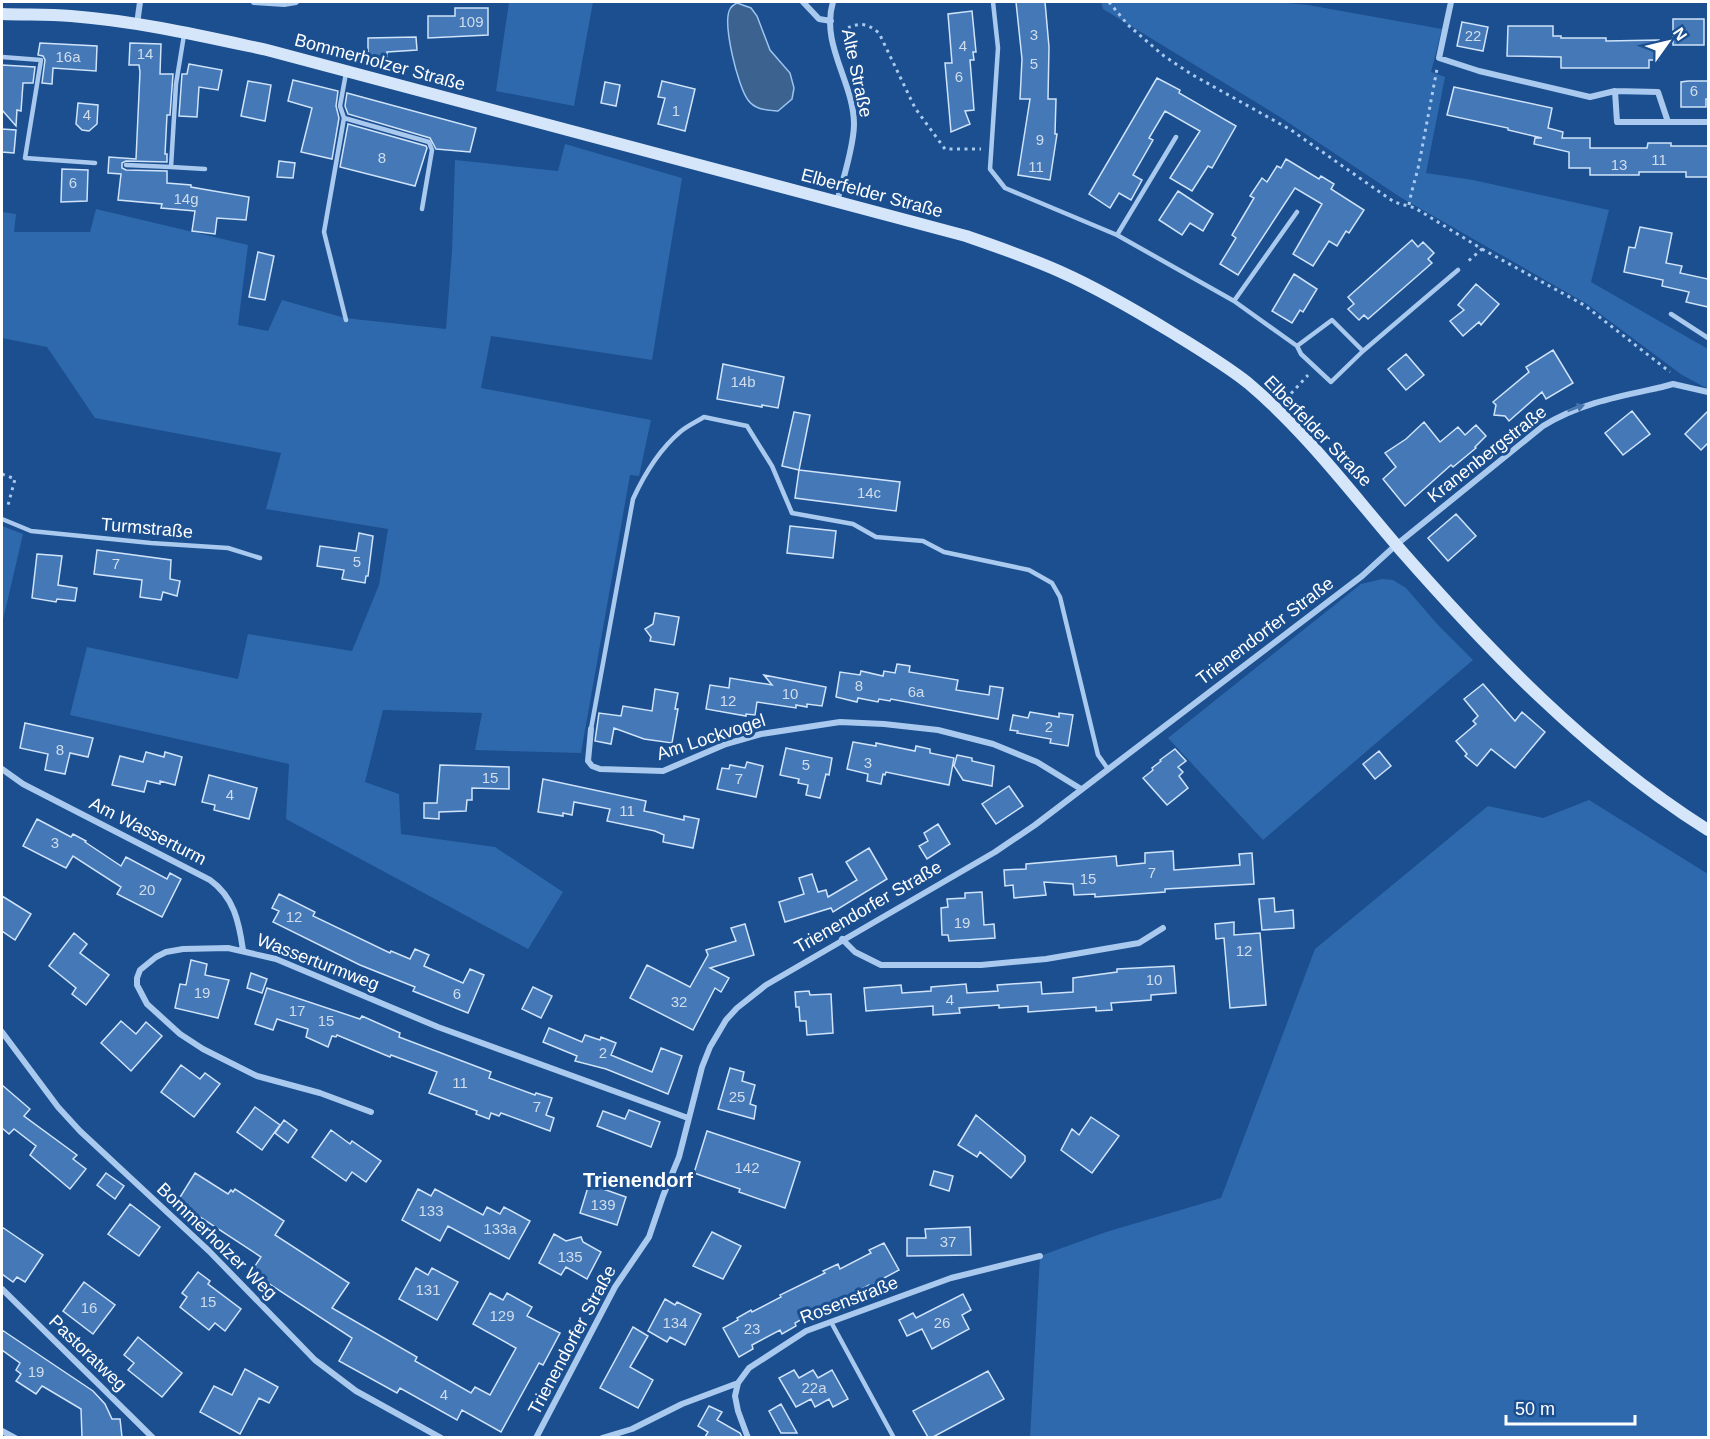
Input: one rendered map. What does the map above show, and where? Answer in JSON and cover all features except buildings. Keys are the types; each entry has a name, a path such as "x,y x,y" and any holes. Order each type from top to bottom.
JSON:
{"main road":[{"name":"Bommerholzer Straße","path":"2,14 72,16 137,24 267,50 743,177"},
{"name":"Elberfelder Straße","path":"743,177 966,236 1060,272 1111,296 1182,338 1241,378 1276,409 1495,654 1577,731 1635,779 1708,830"}],"street":[{"path":"137,24 140,2"},
{"path":"254,2 284,4 296,2"},
{"name":"Alte Straße","path":"803,2 819,19 831,21"},
{"name":"Alte Straße","path":"833,2 830,11 831,36 851,101 854,125 837,201"},
{"path":"1451,2 1439,57 1479,70 1590,96 1615,91 1658,92 1668,122"},
{"path":"1615,91 1617,122 1708,122"},
{"name":"Kranenbergstraße","path":"1396,545 1527,437 1555,418 1582,406 1673,384 1708,392"},
{"name":"Trienendorfer Straße","path":"536,1437 615,1287 649,1238 679,1157 705,1059 716,1036 737,1008 766,985 994,852 1035,825 1362,576 1396,545"},
{"name":"Am Lockvogel","path":"591,729 588,761 592,766 600,769 663,771 726,744 788,729 840,722 913,726 965,736 1009,750 1037,762 1082,789"},
{"name":"Am Wasserturm","path":"2,769 23,784 210,879 219,886 229,900 235,913 243,950"},
{"path":"842,939 855,952 881,965 981,965 1046,958 1139,943 1163,928"},
{"name":"Wasserturmweg","path":"371,1112 320,1093 257,1076 225,1062 180,1034 154,1012 141,997 137,986 136,978 140,970 156,957 183,948 243,950 276,959 438,1027 688,1119"},
{"name":"Bommerholzer Weg","path":"2,1032 58,1107 80,1131 202,1244 315,1360 356,1391 441,1437"},
{"name":"Rosenstraße","path":"738,1383 749,1368 807,1331 951,1278 1040,1256"},
{"name":"Pastoratweg","path":"2,1289 153,1437"},
{"path":"602,1437 632,1429 682,1404 738,1383"},
{"path":"738,1383 736,1403 748,1437"},
{"path":"2,1431 15,1437"}],"lane":[{"path":"993,2 998,48 990,169 1005,188 1117,235 1234,301 1297,346 1300,354 1331,382 1363,351 1458,270"},
{"path":"171,167 176,84 185,32"},
{"path":"2,57 41,60 25,158 95,163"},
{"path":"346,320 324,232 344,118 340,106 347,72"},
{"path":"344,118 429,142 432,150 422,208"},
{"path":"1117,235 1176,137"},
{"path":"126,165 205,169"},
{"path":"1234,301 1297,212"},
{"path":"1671,314 1708,338"},
{"path":"1297,346 1332,320 1363,351"},
{"path":"591,729 633,499 642,478 660,454 680,432 704,417 747,426 772,466 792,513 853,524 876,537 923,541 944,552 1029,570 1052,583 1060,597 1098,755 1108,769"},
{"name":"Turmstraße","path":"3,519 31,531 228,548 260,558"},
{"path":"831,1322 894,1437"}],"path":[{"path":"1109,2 1128,25 1164,56 1191,75 1291,130 1394,202 1409,205 1482,249 1584,305 1672,374 1673,384"},
{"path":"831,36 853,25 870,25 879,33 915,108 945,149 992,150"},
{"path":"1409,205 1439,57"},
{"path":"1458,270 1482,249"},
{"path":"1276,409 1315,367"},
{"path":"2,474 15,480 3,519"}],"shaded area":[{"path":"509,2 593,2 574,106 496,91"},
{"path":"1101,2 1277,2 1308,5 1442,29 1431,72 1445,77 1426,173 1473,180 1609,210 1591,282 1708,349 1708,389 1682,375 1587,304 1400,197 1280,117 1103,9"},
{"path":"737,3 751,8 757,16 770,50 790,73 794,88 792,99 778,111 754,106 744,93 732,55 728,27 730,9"},
{"path":"565,144 682,178 652,360 491,336 481,388 651,420 639,476 630,475 581,753 475,750 482,713 383,710 365,782 399,794 401,834 495,847 563,892 528,949 286,819 289,764 70,715 87,647 238,679 248,634 352,651 379,585 388,529 266,509 281,453 95,418 47,347 2,338 2,212 16,214 14,232 90,232 96,209 248,245 238,325 268,331 282,300 345,318 446,329 452,251 455,160 558,171"},
{"path":"2,526 23,534 2,624"},
{"path":"1382,579 1393,580 1406,588 1473,660 1263,840 1168,738 1361,584"},
{"path":"1589,800 1708,874 1708,1437 1030,1438 1040,1256 1106,1232 1221,1198 1315,949 1488,806 1543,818"}],"district":[{"name":"Trienendorf","path":"638,1180"}]}
